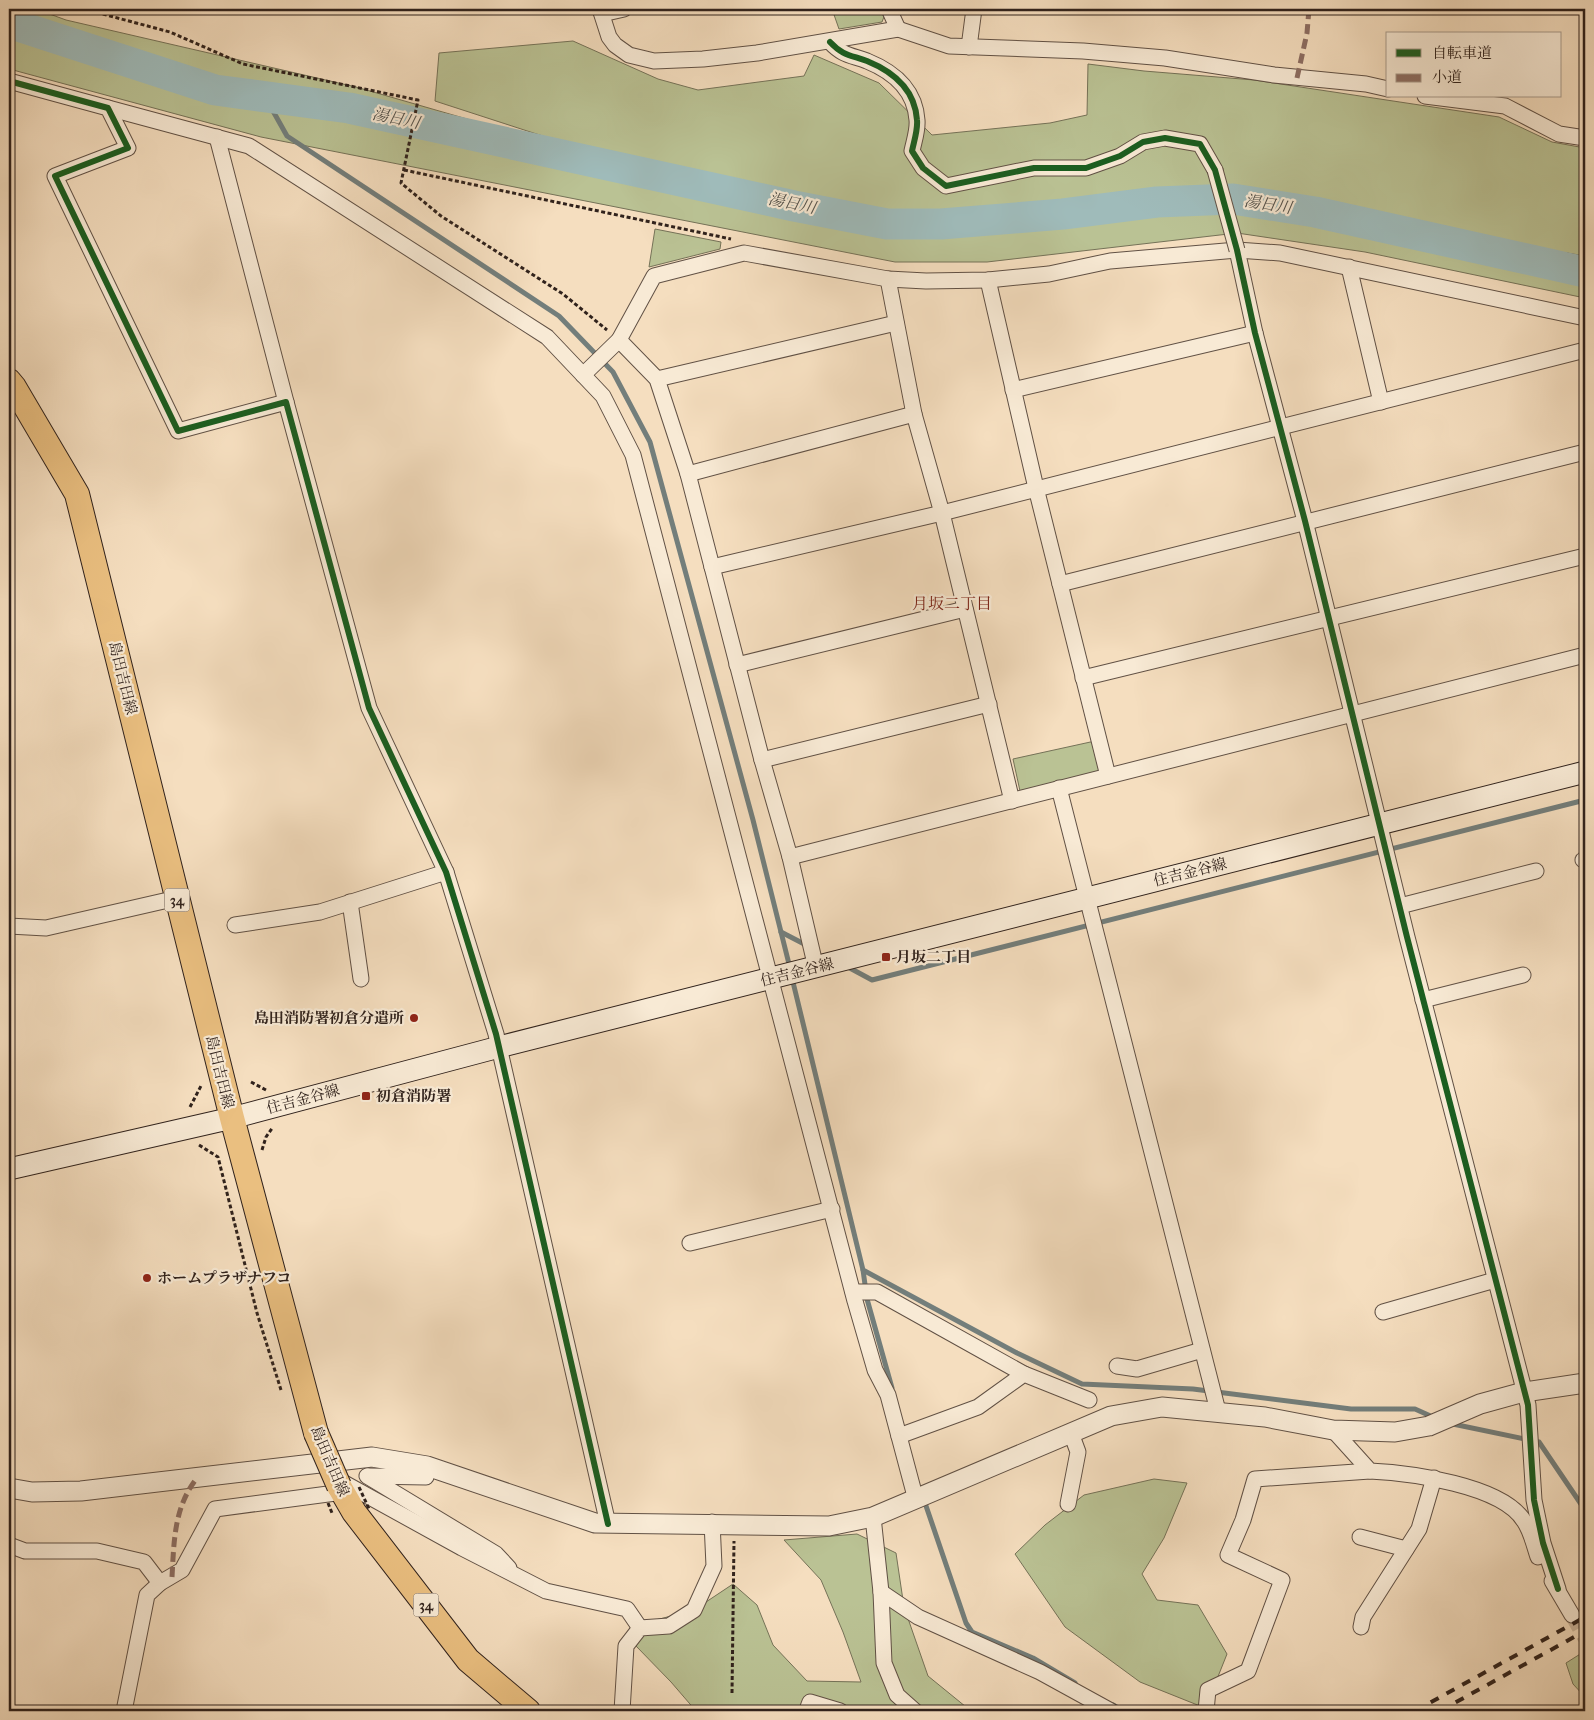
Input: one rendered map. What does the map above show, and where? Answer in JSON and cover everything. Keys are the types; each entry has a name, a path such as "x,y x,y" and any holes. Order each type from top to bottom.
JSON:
{"main road":[{"name":"島田吉田線","path":"9,381 77,494 232,1118 316,1433 339,1485 354,1512 468,1660 528,1711"},
{"name":"住吉金谷線","path":"9,1170 232,1118 499,1047 774,978 812,960 853,958 1088,905 1382,832 1585,772"}],"street":[{"path":"624,9 601,12 609,37 614,45 629,55 654,61 703,59 830,42 898,29 949,46 1082,51 1166,58 1274,75 1366,84 1386,89"},
{"path":"889,9 898,29"},
{"path":"969,47 974,9"},
{"path":"830,42 840,53 867,61 892,74 910,92 917,120 912,151 923,168 946,186 1034,168 1086,168 1120,156 1143,142 1165,138 1200,144 1215,170 1237,250 1255,334 1306,521 1328,620 1423,1000 1524,1392 1529,1428 1534,1500 1543,1543 1558,1589"},
{"path":"9,81 249,146 547,337 603,396 633,455 774,978 853,1292 875,1370 888,1395 900,1436 922,1497"},
{"path":"1441,98 1504,106 1559,134 1585,138"},
{"path":"108,108 128,148 55,176 178,431 286,402"},
{"path":"217,137 369,708 446,872 499,1047 608,1524"},
{"path":"582,375 619,340 654,276 744,253 888,279 988,280 1049,274 1110,261 1237,250 1280,253 1585,318"},
{"path":"1349,267 1381,402"},
{"path":"888,279 914,414 942,513 1012,801"},
{"path":"988,280 1036,488 1108,776"},
{"path":"657,379 896,323"},
{"path":"1014,390 1255,334"},
{"path":"619,340 657,379 688,474 762,760 790,857 812,960"},
{"path":"712,567 942,513 1036,488 1280,429 1585,350"},
{"path":"688,474 914,414"},
{"path":"1060,584 1585,452"},
{"path":"1083,678 1585,556"},
{"path":"737,665 965,609"},
{"path":"790,857 1352,716 1585,655"},
{"path":"762,760 989,704"},
{"path":"1059,788 1095,936 1217,1407"},
{"path":"1400,906 1536,871"},
{"path":"235,925 320,912 446,872"},
{"path":"9,926 46,928 177,898"},
{"path":"350,902 361,980"},
{"path":"1423,1000 1523,976"},
{"path":"690,1243 832,1209"},
{"path":"1383,1312 1495,1280"},
{"path":"853,1292 877,1292 1024,1374 1089,1400"},
{"path":"1117,1366 1137,1369 1202,1350"},
{"path":"900,1436 978,1407 1024,1374"},
{"path":"9,1488 32,1492 82,1491 372,1457 427,1466 595,1523 712,1522 829,1526 872,1518 1111,1416 1162,1407 1217,1407 1333,1430 1395,1432 1430,1426 1480,1404 1524,1392 1585,1383"},
{"path":"1333,1430 1370,1471"},
{"path":"1068,1504 1078,1452 1072,1433"},
{"path":"427,1466 426,1476 366,1476 496,1554 517,1576"},
{"path":"1206,1711 1208,1690 1248,1671 1282,1580 1228,1555 1243,1520 1256,1479 1370,1471 1406,1473 1434,1478 1488,1495 1509,1504 1524,1521 1542,1565 1558,1589 1572,1616"},
{"path":"1361,1626 1363,1617 1418,1529 1434,1478"},
{"path":"124,1711 147,1595 160,1583 182,1570 215,1509 339,1485 546,1591 627,1609 640,1628"},
{"path":"872,1518 881,1592 884,1663 897,1695 915,1711"},
{"path":"622,1711 626,1646 640,1628 669,1626 694,1610 714,1566 712,1522"},
{"path":"1360,1537 1406,1549"},
{"path":"9,1545 25,1551 98,1551 144,1562 160,1583"},
{"path":"881,1592 918,1617 1040,1672 1111,1711"},
{"path":"807,1710 810,1702 840,1711"}],"path":[{"path":"84,9 170,32 244,64 418,100 401,183 441,216 563,294 619,340"},
{"path":"404,170 738,240 744,253"},
{"path":"197,1144 218,1157 257,1313 284,1396"},
{"path":"732,1693 734,1524"}],"green space":[{"path":"9,9 36,9 66,20 356,87 512,132 623,157 555,140 435,101 439,53 573,41 658,79 698,90 804,76 814,55 879,83 932,135 1050,123 1087,115 1088,64 1144,71 1254,80 1499,117 1552,142 1585,148 1585,256 1567,253 1585,257 1585,298 1365,252 1237,233 987,262 895,262 261,137 9,69"},
{"path":"832,9 882,9 885,14 882,22 839,29"},
{"path":"655,229 721,242 720,249 649,267"},
{"path":"1095,741 1102,773 1020,791 1013,759"},
{"path":"1154,1479 1187,1483 1164,1538 1142,1574 1157,1600 1198,1605 1227,1654 1217,1679 1200,1706 1140,1682 1065,1627 1015,1554 1045,1525 1084,1495"},
{"path":"857,1534 896,1553 904,1607 928,1676 971,1711 696,1711 636,1646 652,1621 694,1610 733,1584 757,1605 773,1645 807,1681 861,1682 821,1580 784,1540"},
{"path":"1585,1651 1585,1697 1573,1684 1566,1663"}],"waterway":[{"name":"湯日川","path":"9,23 215,90 349,108 794,206 887,224 941,224 1063,214 1157,202 1233,199 1315,212 1585,272"},
{"path":"256,95 273,111 287,136 559,316 613,372 650,442 753,820 790,968"},
{"path":"846,966 872,980 1585,800"},
{"path":"781,932 808,946"},
{"path":"792,978 863,1270 1017,1353 1082,1384 1193,1389 1351,1409 1415,1409 1435,1418"},
{"path":"863,1270 867,1299 892,1388"},
{"path":"1448,1423 1539,1442 1585,1510"},
{"path":"924,1500 966,1623 972,1632 1033,1658 1075,1683"},
{"path":"1113,1705 1123,1711"}],"tunnel":[{"path":"1572,1615 1585,1638"}],"railway":[{"path":"1415,1711 1585,1617"},
{"path":"1440,1711 1585,1631"}],"marked path":[{"path":"1297,78 1307,33 1309,9"},
{"path":"172,1577 175,1538 180,1513 189,1489 197,1478"}],"cycle path":[{"path":"830,42 843,53 877,65 901,83 912,100 917,120 912,151 923,168 946,186 1034,168 1086,168 1120,156 1143,142 1165,138 1200,144 1215,170 1237,250 1255,333 1305,521 1407,937 1528,1405 1534,1500 1543,1543 1558,1589"},
{"path":"9,81 108,108 128,148 55,176 178,431 286,402 369,708 446,872 496,1034 608,1524"}],"place":[{"name":"月坂二丁目","path":"886,957"},
{"name":"島田消防署初倉分遣所","path":"414,1018"},
{"name":"初倉消防署","path":"366,1096"},
{"name":"ホームプラザナフコ","path":"147,1278"}],"district":[{"name":"月坂二丁目","path":"952,603"}]}
